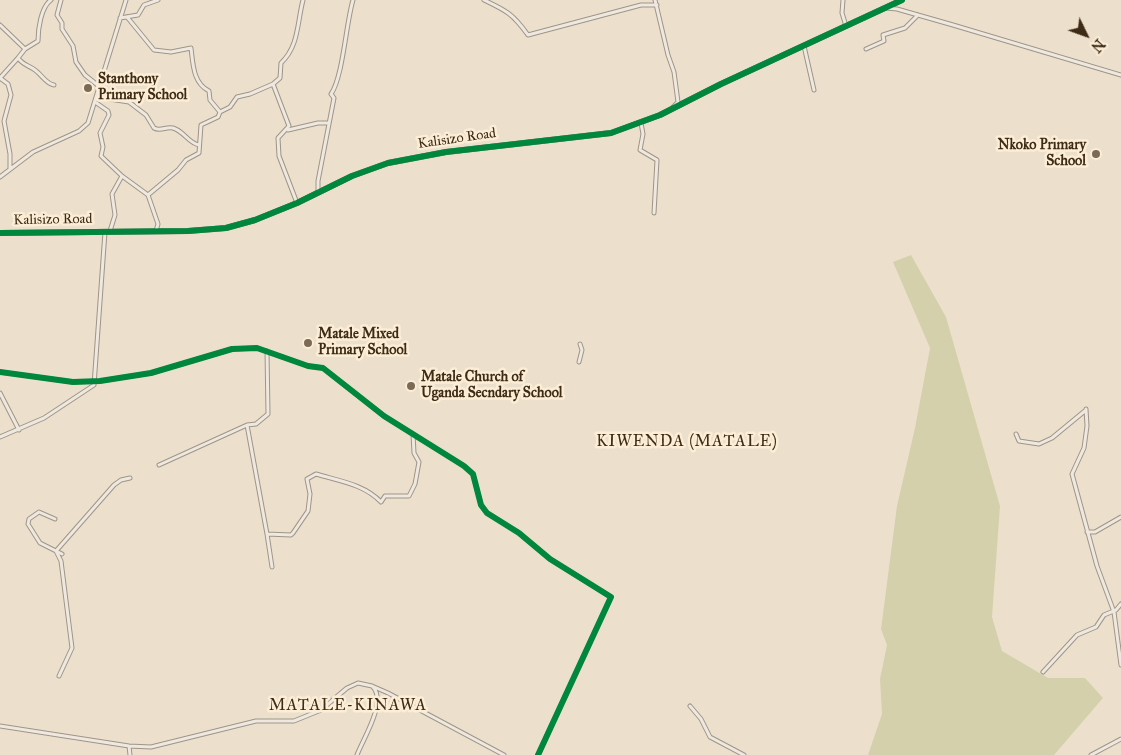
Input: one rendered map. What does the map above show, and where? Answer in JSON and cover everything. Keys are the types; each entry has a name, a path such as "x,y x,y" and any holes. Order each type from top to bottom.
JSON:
{"street":[{"path":"10,168 10,148 4,121 11,94 8,84 0,78 25,49 38,41 38,31 45,5 50,0"},
{"path":"61,0 57,15 62,23 62,29 73,46 76,62 85,75 100,87"},
{"path":"0,177 33,152 85,127 90,121 126,0"},
{"path":"120,18 138,15 144,5 158,0"},
{"path":"148,195 178,170 186,160 197,154 201,125 218,118 220,112 230,107 237,96 250,94 273,84 280,78 281,63 290,54 296,37 303,0"},
{"path":"318,192 318,181 334,98 331,94 336,87 344,40 349,29 352,0"},
{"path":"484,0 509,12 528,35 641,5 657,5"},
{"path":"655,0 674,72 678,102 671,110"},
{"path":"843,0 842,13 846,26"},
{"name":"Kalisizo Road","path":"0,233 156,231 229,227 255,220 297,203 364,171 414,158 459,150 597,136 642,123 902,0"},
{"path":"894,4 897,9"},
{"path":"885,8 897,9 1121,75"},
{"path":"866,49 884,41 883,35 905,28 918,15"},
{"path":"127,17 154,50 171,52 191,48 196,78 202,87 209,91 210,100 220,112"},
{"path":"0,25 25,49"},
{"path":"804,46 814,90"},
{"path":"18,58 25,65 38,72 50,84 54,85"},
{"path":"273,84 288,120 288,130"},
{"path":"96,97 129,102 146,115 154,128 160,130 173,128 182,133 192,144 199,145"},
{"path":"95,102 108,111 109,115 100,133 103,146 102,156 122,176 148,195 158,224 156,231"},
{"path":"297,203 279,156 278,138 288,130 318,123 329,123"},
{"path":"642,123 643,134 640,150 658,160 654,213"},
{"path":"0,438 49,415 93,387 107,231 115,215 112,194 122,176"},
{"path":"579,362 582,350 580,344"},
{"path":"0,372 32,378 73,382 94,381 150,373 232,349 251,347 308,366 323,368 384,416 471,471 481,505 487,512 520,533 550,559 611,597 538,755"},
{"path":"159,465 195,451 247,426 256,424 268,414 267,351"},
{"path":"0,393 19,430"},
{"path":"1016,434 1019,441 1039,444 1052,438 1058,430 1084,413 1086,409 1087,426 1084,448 1072,474 1087,532 1113,609 1121,665"},
{"path":"247,426 272,567"},
{"path":"267,534 278,536 291,535 293,533 308,511 310,494 307,479 316,474 345,481 372,492 380,502 385,496 409,496 419,462 414,453 414,434"},
{"path":"56,552 114,485 121,480 130,478"},
{"path":"55,519 39,512 30,519 28,524 37,541 62,554"},
{"path":"1087,532 1094,532 1121,517"},
{"path":"56,552 61,562 72,648 59,676"},
{"path":"1042,672 1077,635 1096,627 1104,615 1113,609 1116,610 1121,604"},
{"path":"0,726 129,746 151,747 251,722 294,721 321,710 351,685 358,683 372,686 504,755"},
{"path":"357,755 369,732 378,700 377,691 372,686"},
{"path":"690,706 701,719 710,737 744,755"},
{"path":"1092,755 1121,739"},
{"path":"129,746 130,755"}],"shaded area":[{"path":"911,255 946,317 1000,506 992,617 1002,651 1048,678 1085,678 1103,698 1054,755 868,755 882,714 880,679 887,645 881,629 897,506 915,428 930,348 893,262"}],"cycle path":[{"path":"0,233 188,231 226,228 255,220 297,203 352,176 388,163 446,152 611,133 660,115 721,84 902,0"},
{"path":"0,372 73,382 100,381 151,373 232,349 257,348 308,366 323,368 384,416 464,466 473,474 481,505 487,513 519,533 550,559 611,597 538,755"}],"place":[{"name":"Stanthony Primary School","path":"88,88"},
{"name":"Nkoko Primary School","path":"1096,154"},
{"name":"Matale Mixed Primary School","path":"308,343"},
{"name":"Matale Church of Uganda Secndary School","path":"411,386"}],"district":[{"name":"KIWENDA (MATALE)","path":"687,442"},
{"name":"MATALE-KINAWA","path":"348,706"}]}
